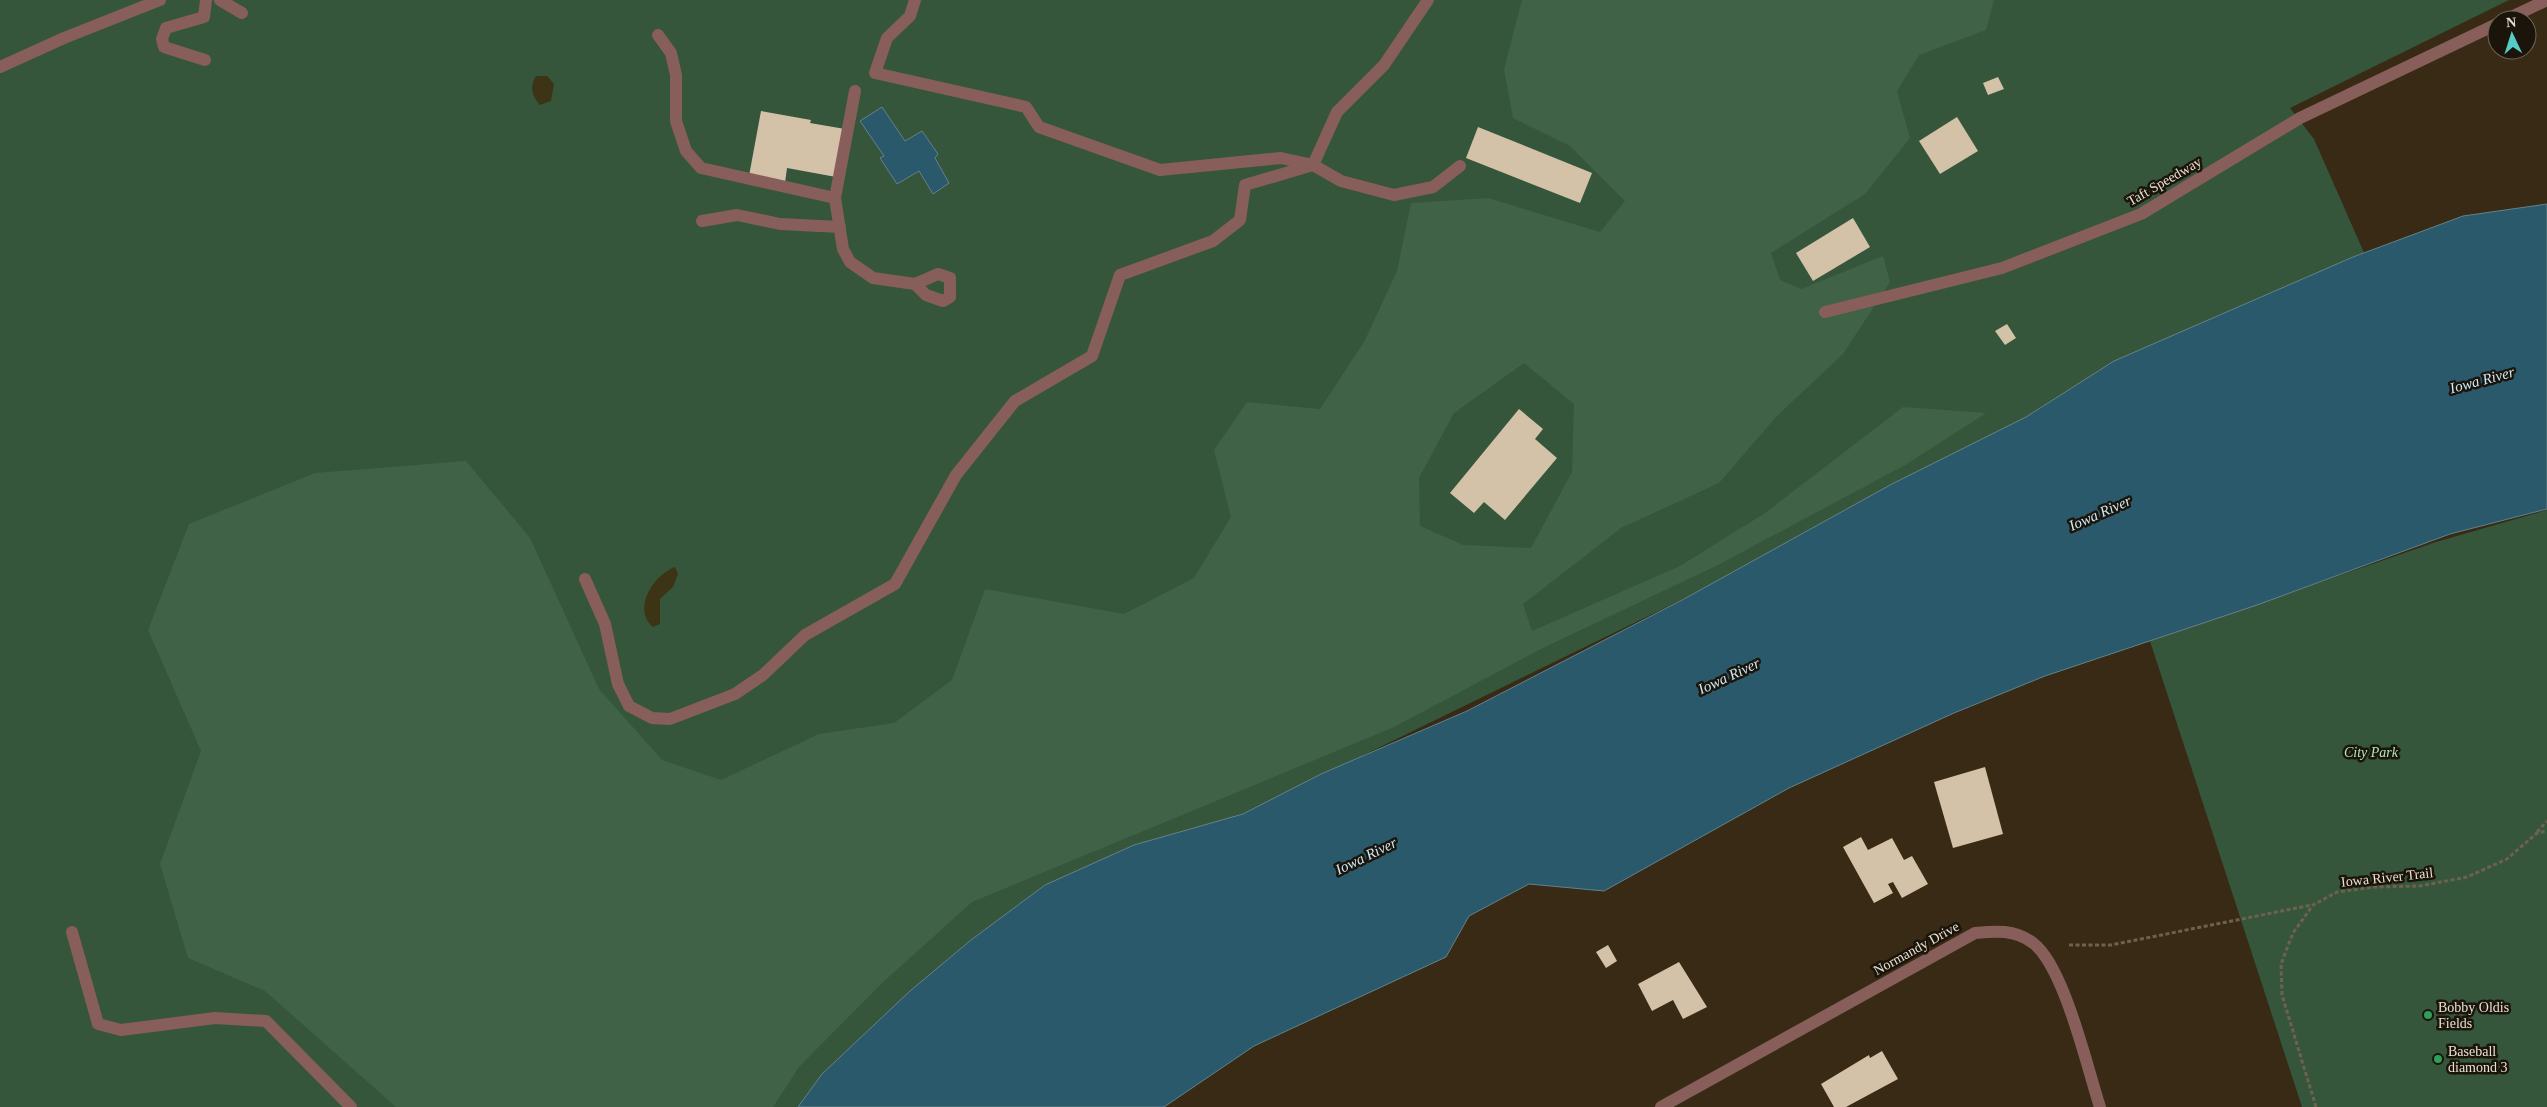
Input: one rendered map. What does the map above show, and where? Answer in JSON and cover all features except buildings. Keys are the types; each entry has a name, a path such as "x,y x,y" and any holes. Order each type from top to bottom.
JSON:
{"street":[{"path":"0,66 160,0"},
{"path":"205,60 164,47 162,39 166,28 204,17 206,0"},
{"path":"220,0 242,13"},
{"path":"915,0 910,16 887,38 875,73 1026,107 1039,127 1160,170 1281,158 1313,164 1341,182 1394,195 1433,187 1460,166"},
{"path":"585,579 605,624 618,684 630,706 652,718 670,719 735,694 763,675 804,636 894,584 956,475 1015,401 1092,356 1120,276 1213,241 1240,220 1245,185 1313,164 1337,112 1384,65 1428,0"},
{"path":"2526,10 2547,0"},
{"name":"Taft Speedway","path":"1825,312 2002,268 2141,214 2300,118 2487,29"},
{"path":"658,35 671,53 676,75 676,121 686,151 701,168 835,198"},
{"path":"854,91 835,198 843,248 850,262 873,278 915,284"},
{"path":"702,221 737,215 780,224 840,227"},
{"name":"Normandy Drive","path":"1662,1107 1974,933 1999,930 2017,934 2032,942 2047,956 2058,978 2100,1107"},
{"path":"72,932 98,1024 121,1030 215,1018 266,1021 351,1107"}],"path":[{"path":"2537,833 2547,821"},
{"name":"Iowa River Trail","path":"2316,1107 2282,995 2281,964 2292,933 2313,905 2337,892 2375,887 2420,886 2467,878 2507,859 2537,833 2547,831"},
{"path":"2069,945 2111,945 2313,905"}],"green space":[{"path":"0,0 2509,0 2290,108 2314,139 2369,264 1243,814 811,1107 0,1107"},
{"path":"1522,0 1994,0 1986,30 1919,55 1897,91 1910,138 1865,194 1771,253 1780,280 1801,289 1883,256 1890,282 1843,354 1776,417 1719,483 1621,528 1523,604 1532,631 1680,566 1765,513 1903,407 1986,413 1907,464 1718,565 1545,647 1392,728 972,902 881,984 799,1067 773,1107 396,1107 265,991 188,958 160,864 201,751 148,630 189,524 315,473 466,461 530,538 599,689 662,760 721,780 819,734 894,723 952,680 985,589 1124,614 1194,578 1231,517 1214,450 1247,402 1320,409 1364,342 1397,271 1411,203 1488,198 1600,232 1625,201 1570,146 1513,118 1504,69","holes":["1524,363 1574,404 1572,472 1531,548 1463,545 1420,526 1419,478 1454,413"]},
{"name":"City Park","path":"2547,510 2547,1107 2302,1107 2150,641 2436,542"}],"sand":[{"path":"536,76 547,76 554,84 551,101 540,105 532,91"},
{"path":"675,567 678,574 673,587 660,599 660,624 653,627 647,620 644,611 648,593 659,577"}],"water":[{"path":"882,107 905,141 922,131 938,154 935,158 949,183 933,194 919,171 897,184 880,158 884,156 860,121"},
{"name":"Iowa River","path":"2547,204 2547,509 2450,534 2257,605 2045,676 1954,713 1789,788 1604,891 1529,884 1469,916 1446,957 1254,1046 1164,1107 798,1107 822,1074 910,991 971,940 1045,885 1134,845 1243,814 1321,774 1467,711 1684,599 1892,484 2026,417 2114,361 2353,257 2463,216"}],"place":[{"name":"Bobby Oldis Fields","path":"2428,1015"},
{"name":"Baseball diamond 3","path":"2438,1059"}]}
